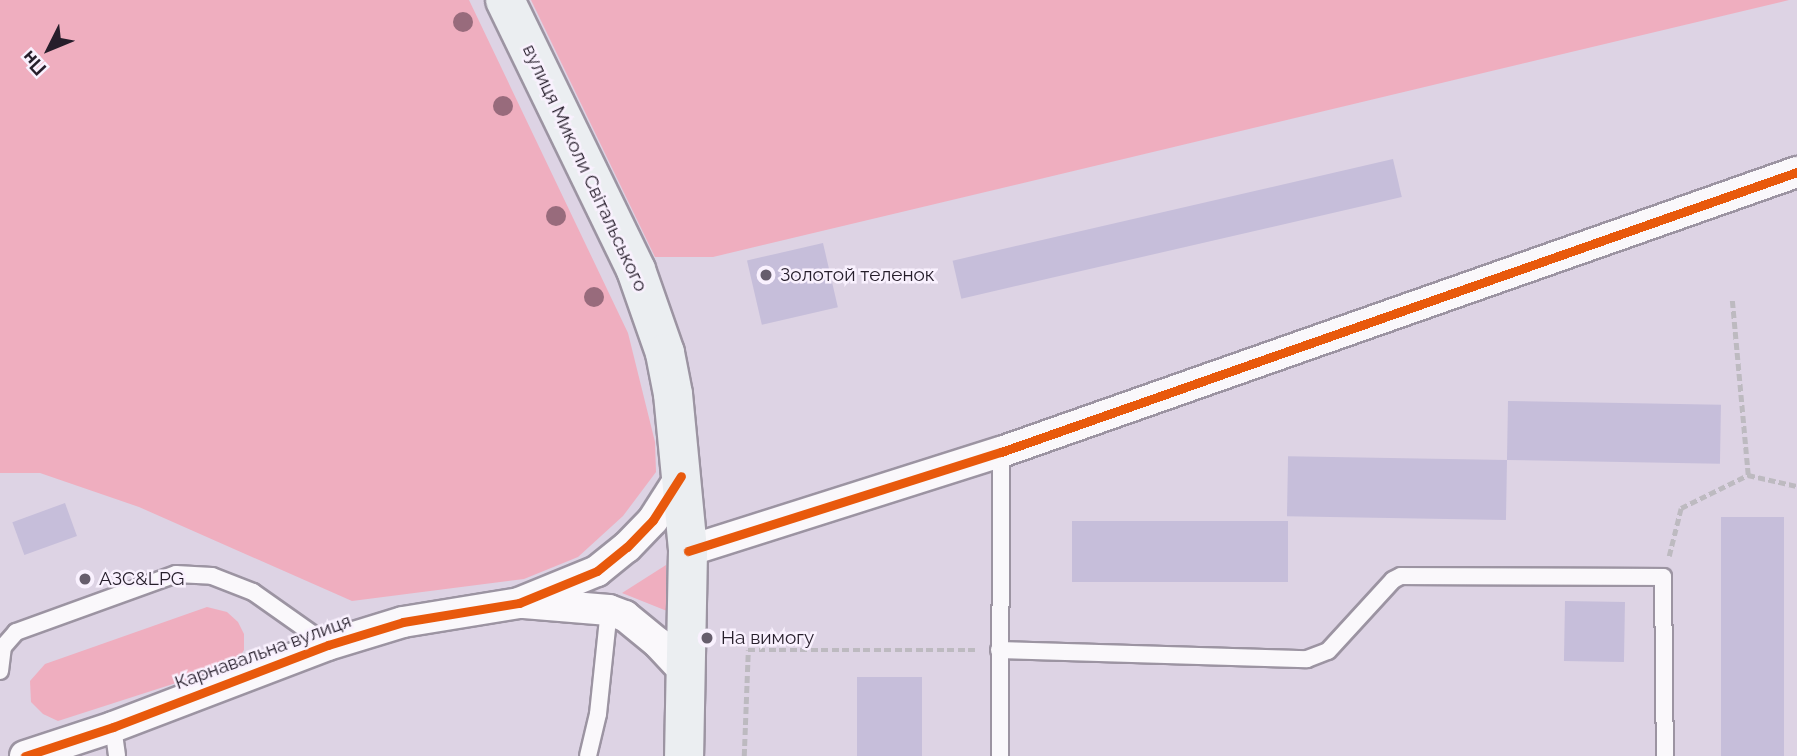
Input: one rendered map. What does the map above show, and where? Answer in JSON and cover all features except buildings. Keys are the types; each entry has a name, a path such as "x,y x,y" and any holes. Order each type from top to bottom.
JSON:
{"main road":[{"name":"вулиця Миколи Світальського","path":"505,0 636,270 665,353 688,551 684,756"}],"street":[{"path":"688,551 1001,452 1797,172"},
{"path":"519,603 597,571 627,547 653,520 681,476"},
{"path":"519,603 609,610 625,616 658,643 685,672"},
{"name":"Карнавальна вулиця","path":"25,756 115,742 328,645 402,622 519,603"}],"lane":[{"path":"1000,756 1001,452"},
{"path":"0,671 3,647 16,632 176,574 212,576 253,592 328,645"},
{"path":"999,650 1307,659 1328,651 1393,580 1401,576 1663,578 1665,756"},
{"path":"588,756 598,714 609,610"}],"path":[{"path":"1732,298 1748,475"},
{"path":"1663,578 1681,508 1748,475 1797,486"},
{"path":"744,756 748,650 999,650"}],"shaded area":[{"path":"0,0 469,0 628,333 655,442 656,472 623,516 578,557 524,579 352,601 139,507 40,473 0,473"},
{"path":"531,0 1789,0 713,257 655,257"},
{"path":"666,565 667,611 622,593"},
{"path":"207,607 227,612 238,622 244,634 244,650 235,664 58,721 43,714 31,702 30,681 45,664"}],"cycle path":[{"path":"688,551 1001,452 1797,172"},
{"path":"25,756 113,727 328,645 403,622 519,603 597,571 627,547 653,520 681,476"}],"place":[{"name":"Золотой теленок","path":"766,275"},
{"name":"АЗС&LPG","path":"85,579"},
{"name":"На вимогу","path":"707,638"}]}
